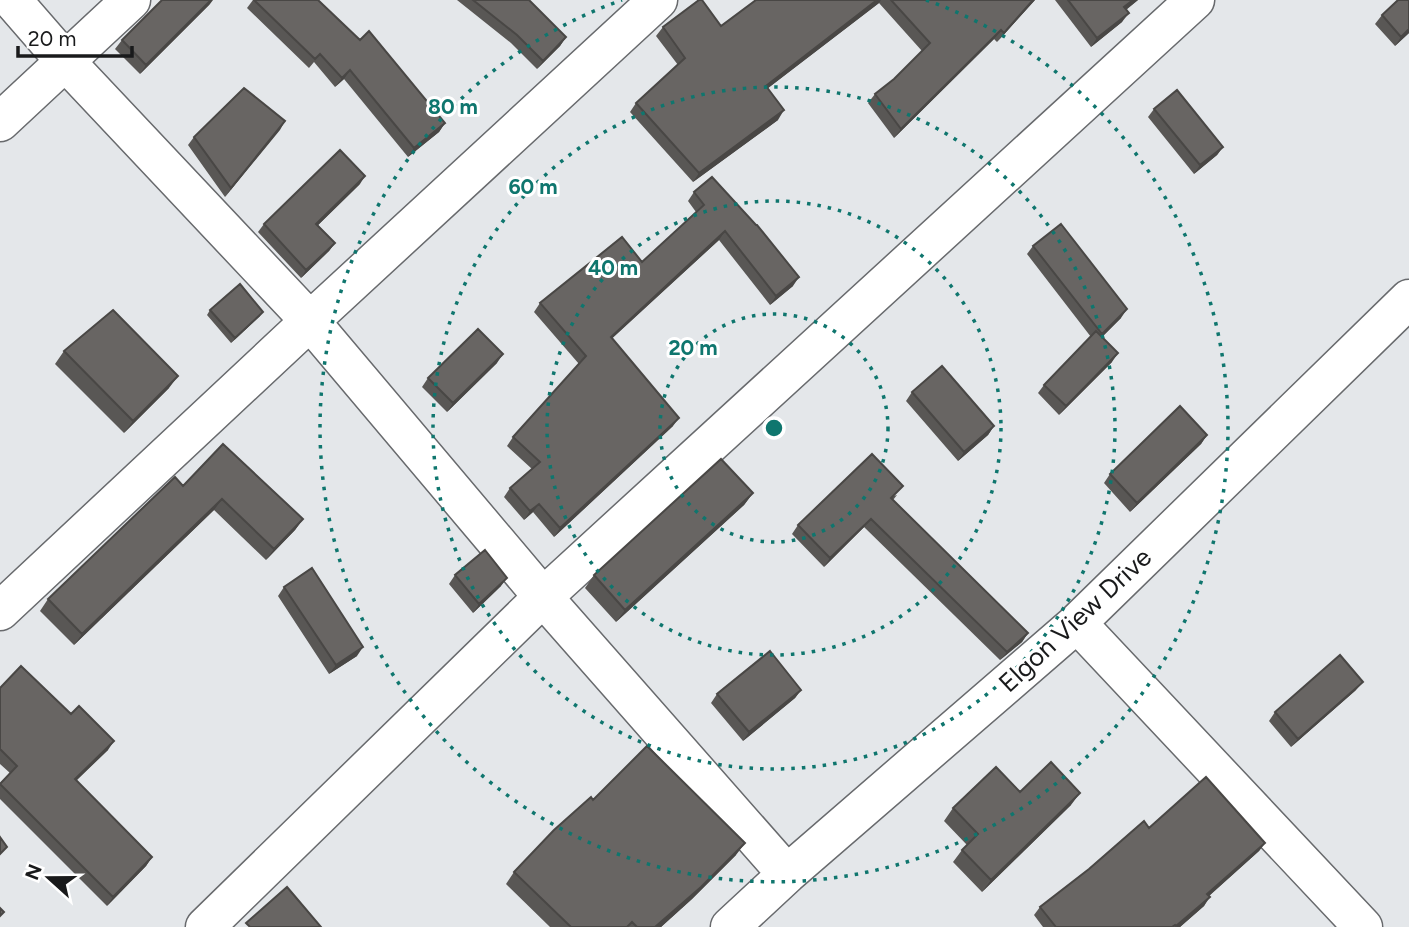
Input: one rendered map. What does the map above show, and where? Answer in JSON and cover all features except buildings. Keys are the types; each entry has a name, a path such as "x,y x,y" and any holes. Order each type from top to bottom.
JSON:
{"street":[{"path":"12,0 65,61 310,321 543,597 787,874"},
{"path":"0,122 131,0"},
{"path":"0,611 658,0"},
{"path":"205,927 543,597 1195,0"},
{"name":"Elgon View Drive","path":"730,927 787,874 1077,622 1409,299"},
{"path":"1077,622 1363,927"}]}
